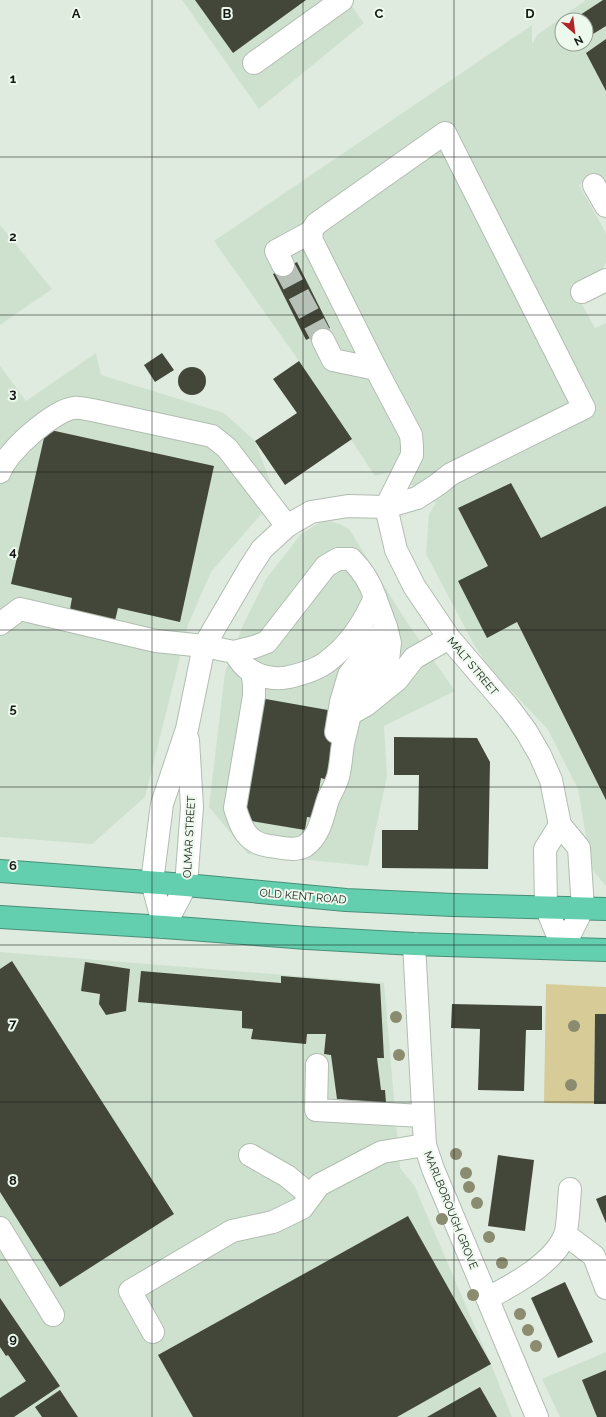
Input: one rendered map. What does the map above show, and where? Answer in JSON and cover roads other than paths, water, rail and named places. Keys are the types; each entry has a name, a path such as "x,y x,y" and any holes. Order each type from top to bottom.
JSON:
{"highway":[{"name":"OLD KENT ROAD","path":"0,871 152,882 346,900 453,905 606,909"},
{"path":"0,917 414,944 606,950"}],"street":[{"path":"254,62 342,0"},
{"name":"OLMAR STREET","path":"164,927 152,882 162,804 187,729 204,646 262,549 287,526 311,512 348,506 386,507 417,498 437,485 450,474 584,408 445,133 316,224 311,232"},
{"path":"594,185 606,206"},
{"path":"283,265 276,251 311,232 312,241 411,435 412,455 386,507"},
{"path":"582,292 606,280"},
{"path":"323,340 333,360 376,369"},
{"path":"0,472 9,456 40,426 55,415 75,407 92,410 212,436 227,448 287,526"},
{"name":"MALT STREET","path":"386,507 396,550 414,586 449,638 509,708 526,731 540,755 551,780 560,825 579,848 583,908"},
{"path":"0,624 20,609 82,625 156,641 204,646 234,652 267,642 326,566 338,559 351,559 361,569 371,587 386,627 390,643 388,660 364,689 341,702 326,787 329,798"},
{"path":"375,597 399,629 414,658"},
{"path":"234,652 247,668 268,677 282,679 303,674 328,662 347,643 368,615 375,597"},
{"path":"252,671 254,696 236,808 238,818 253,842 261,845 295,849 305,846 312,839 319,827 338,778 343,743 350,714 366,705 397,680 414,658 449,638"},
{"name":"OLMAR STREET","path":"164,927 186,885 192,807 187,729"},
{"path":"560,825 545,849 546,907 563,948"},
{"path":"563,948 583,908"},
{"name":"MARLBOROUGH GROVE","path":"414,944 422,1116 425,1145 433,1169 537,1417"},
{"path":"317,1065 316,1110 422,1116"},
{"path":"153,1332 130,1291 232,1231 273,1222 302,1208 319,1185 382,1152 425,1145"},
{"path":"250,1155 287,1176 311,1196"},
{"path":"488,1298 529,1275 553,1254 566,1235 570,1190"},
{"path":"0,1228 53,1315"},
{"path":"566,1235 594,1256 606,1288"}],"tunnel":[{"path":"283,265 323,340"}]}
